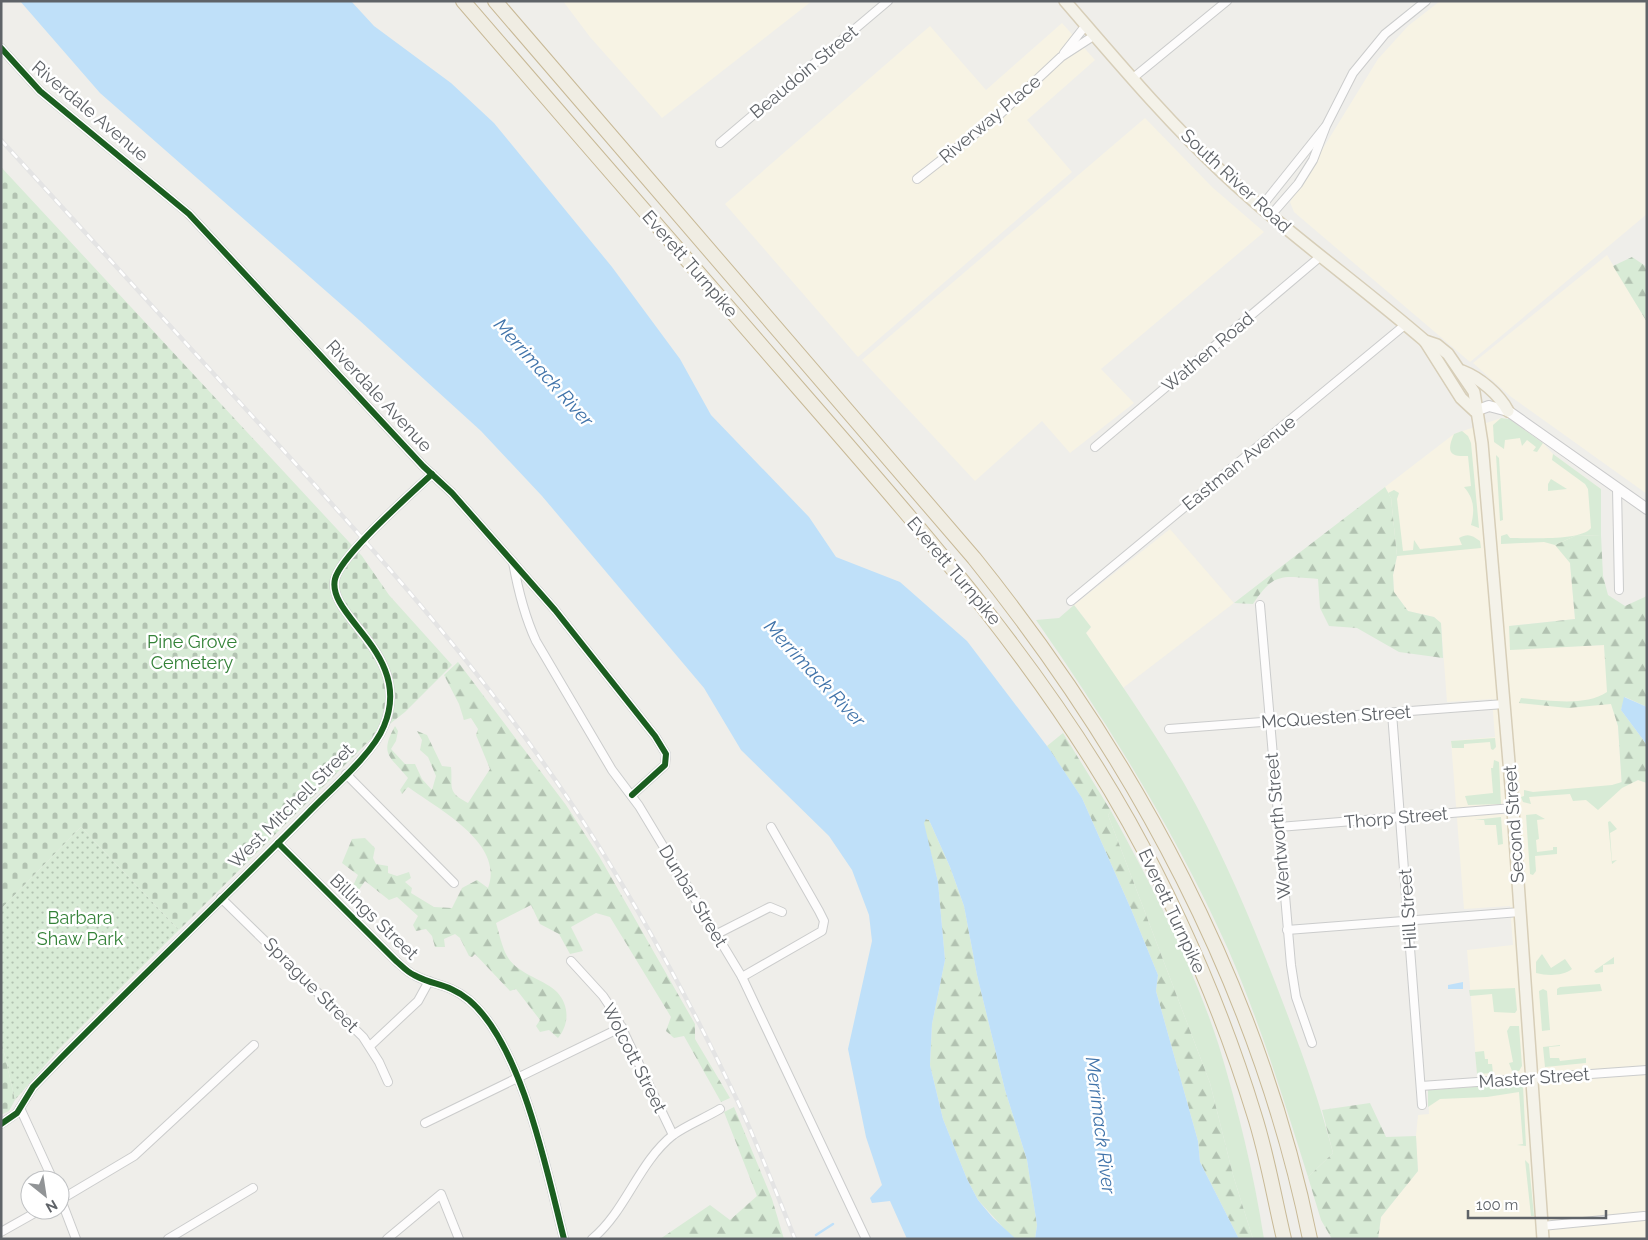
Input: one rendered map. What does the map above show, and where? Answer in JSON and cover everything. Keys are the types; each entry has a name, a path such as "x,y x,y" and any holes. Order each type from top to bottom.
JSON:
{"highway":[{"name":"Everett Turnpike","path":"463,1 873,474 977,597 1042,684 1100,774 1153,868 1219,1016 1255,1118 1284,1239"},
{"name":"Everett Turnpike","path":"495,1 974,558 1040,643 1096,725 1166,844 1222,961 1260,1061 1280,1123 1310,1239"},
{"path":"1255,1118 1280,1239"}],"main road":[{"name":"South River Road","path":"1065,1 1133,78 1223,173 1320,256 1426,341 1461,398 1475,411"},
{"name":"South River Road","path":"1426,341 1437,345 1448,354 1462,371 1475,395 1475,411"},
{"path":"1462,371 1479,380 1497,396 1508,411 1647,509"},
{"path":"1475,411 1489,406 1508,411"},
{"name":"Second Street","path":"1475,411 1482,443 1513,808 1543,1239"}],"street":[{"name":"Beaudoin Street","path":"720,143 888,1"},
{"path":"1133,78 1227,1"},
{"path":"1271,215 1298,184 1313,160 1326,126 1353,73 1384,34 1426,1"},
{"name":"Riverway Place","path":"917,179 998,115 1061,57 1086,25"},
{"name":"Riverway Place","path":"1061,57 1095,36"},
{"name":"Riverdale Avenue","path":"1,48 40,91 189,214 513,560 595,660 666,754 665,765 632,796"},
{"path":"1261,206 1326,126"},
{"name":"Wathen Road","path":"1095,447 1320,256"},
{"name":"Eastman Avenue","path":"1071,601 1406,324"},
{"name":"West Mitchell Street","path":"1,1124 12,1118 33,1087 53,1066 278,843 378,739 385,725 389,709 390,684 378,656 337,595 335,580 344,563 364,540 432,474"},
{"path":"1616,488 1620,590"},
{"name":"Dunbar Street","path":"513,560 518,591 527,621 536,640 612,770 632,796 742,977 866,1239"},
{"name":"Wentworth Street","path":"1260,605 1294,986 1312,1043"},
{"name":"McQuesten Street","path":"1168,729 1504,704"},
{"name":"Hill Street","path":"1392,713 1422,1105"},
{"path":"346,774 454,883"},
{"name":"Thorp Street","path":"1279,827 1513,808"},
{"path":"742,977 822,931 824,921 771,827"},
{"name":"Billings Street","path":"278,843 412,975 452,988 477,1008 507,1052 518,1077 542,1153 564,1239"},
{"name":"Sprague Street","path":"221,898 370,1046 388,1082"},
{"path":"715,935 760,910 770,907 782,912"},
{"path":"1288,930 1520,912"},
{"name":"Wolcott Street","path":"571,961 608,1003 622,1027 673,1135"},
{"path":"370,1046 404,1017 424,992 429,981"},
{"path":"425,1123 622,1027"},
{"path":"70,1193 134,1156 254,1045"},
{"name":"Master Street","path":"1421,1086 1647,1070"},
{"path":"20,1108 48,1170"},
{"path":"592,1239 609,1221 649,1162 673,1135 720,1109"},
{"path":"168,1239 254,1188"},
{"path":"387,1239 441,1194 459,1239"},
{"path":"1542,1226 1644,1216"},
{"path":"1,1232 22,1220"},
{"path":"68,1220 76,1239"}],"shaded area":[{"path":"563,1 812,1 662,118 590,37"},
{"path":"1440,1 1647,1 1647,214 1470,362 1294,212 1290,202 1378,59 1408,26"},
{"path":"1062,23 1095,60 1027,120 1072,172 858,357 725,204 930,26 986,90"},
{"path":"1145,118 1212,187 1264,232 1101,369 1134,403 1070,453 1042,421 975,481 862,360"},
{"path":"1607,255 1647,322 1647,494 1510,396 1473,363"},
{"path":"1501,418 1509,419 1543,443 1553,454 1601,489 1601,535 1575,536 1570,563 1575,619 1510,626 1510,649 1604,645 1608,692 1618,726 1622,787 1638,780 1647,783 1647,1239 1378,1239 1381,1217 1418,1171 1416,1136 1418,1115 1429,1114 1428,1090 1478,1086 1467,950 1513,945 1510,906 1464,909 1451,741 1495,737 1492,699 1447,702 1441,623 1434,617 1408,611 1394,592 1393,575 1397,556 1391,498 1385,487 1454,434"},
{"path":"1170,529 1234,603 1123,688 1086,633 1091,627 1074,605"}],"green space":[{"name":"Pine Grove Cemetery","path":"1,167 362,556 389,595 452,665 405,712 372,738 179,930 81,827 1,909"},
{"path":"1632,257 1647,267 1647,322 1613,266"},
{"path":"1501,418 1509,419 1543,443 1537,452 1533,451 1536,447 1527,440 1522,446 1520,438 1505,440 1504,449 1494,442 1493,425"},
{"path":"1462,431 1468,436 1471,443 1479,528 1471,525 1473,504 1470,495 1464,487 1471,486 1468,456 1457,456 1450,449 1454,434"},
{"path":"1553,454 1601,489 1601,535 1575,536 1555,545 1544,542 1501,544 1501,536 1507,534 1510,538 1553,538 1577,535 1591,528 1588,489 1585,484 1552,460"},
{"path":"1496,455 1499,458 1503,520 1500,521"},
{"path":"1551,479 1567,489 1548,491 1548,484"},
{"path":"1385,487 1391,498 1397,556 1393,575 1394,592 1408,611 1434,617 1441,623 1443,658 1399,652 1357,628 1329,626 1320,608 1318,579 1280,578 1267,586 1253,604 1234,603"},
{"path":"1394,490 1399,493 1397,499 1403,551 1413,550 1414,540 1420,549 1462,545 1459,538 1467,535 1480,541 1481,548 1397,556 1391,498 1388,493"},
{"path":"1601,535 1603,576 1608,595 1625,606 1647,596 1647,707 1625,697 1621,710 1647,745 1647,783 1638,780 1622,788 1618,726 1611,704 1568,708 1519,703 1521,698 1554,701 1588,700 1607,692 1604,645 1510,650 1509,626 1575,619 1570,563 1555,545 1575,536"},
{"path":"1074,605 1091,627 1086,633 1129,696 1184,783 1208,828 1261,947 1309,1073 1333,1153 1308,1177 1251,1005 1208,906 1140,780 1036,620 1059,618"},
{"path":"458,662 566,805 599,856 695,1024 695,1039 730,1098 721,1102 684,1036 674,1038 666,1031 671,1017 610,917 596,913 571,927 583,951 570,954 559,934 540,924 531,905 496,923 507,956 517,968 546,984 561,997 566,1009 566,1021 558,1038 549,1030 540,1032 536,1026 540,1020 516,989 510,991 475,954 472,957 469,956 460,938 455,934 444,939 445,947 435,947 432,936 426,929 416,931 413,925 418,916 397,897 389,900 365,881 354,897 351,890 358,875 342,863 352,839 365,838 375,848 373,858 376,864 388,866 388,873 397,876 409,872 411,878 405,882 412,888 411,893 434,907 452,908 462,888 477,880 488,888 491,872 487,856 478,842 451,817 408,787 402,794 400,790 408,778 392,760 387,749 395,726 398,731 396,741 391,749 405,764 415,764 422,779 432,790 436,776 428,757 420,750 422,740 417,731 427,735 442,766 451,767 453,792 468,803 490,769 476,735 478,729 471,718 464,720 459,704 444,675"},
{"path":"1063,733 1111,811 1108,815 1210,1083 1233,1175 1253,1239 1239,1239 1200,1162 1198,1141 1156,991 1158,975 1082,798 1047,746"},
{"path":"1495,738 1496,747 1493,750 1491,749 1490,742 1464,744 1464,748 1452,748 1451,741"},
{"path":"1494,760 1499,762 1501,804 1468,805 1465,796 1493,793 1491,768 1493,768"},
{"path":"1622,782 1622,788 1598,810 1586,800 1573,801 1570,794 1529,797 1531,804 1523,802 1521,797 1524,796 1524,790 1533,792 1612,785"},
{"path":"1111,811 1171,926 1209,1016 1239,1118 1264,1239 1253,1239 1233,1175 1210,1083 1108,815"},
{"path":"1536,814 1545,819 1537,820 1539,839 1536,840 1537,852 1553,850 1553,847 1557,847 1557,854 1535,856 1536,871 1533,875 1530,874 1526,815"},
{"path":"1501,817 1503,844 1498,845 1496,825 1485,825 1484,820 1474,820"},
{"path":"925,819 929,820 950,867 964,906 977,975 1005,1090 1027,1160 1037,1225 1035,1239 1016,1239 1010,1235 978,1200 967,1179 943,1119 930,1065 932,1024 945,960 938,882 923,823"},
{"path":"1610,821 1617,829 1610,833 1612,861 1617,860 1612,864 1608,822"},
{"name":"Barbara Shaw Park","path":"81,827 179,930 58,1050 15,1100 1,1039 1,909"},
{"path":"1542,954 1551,968 1565,959 1572,969 1555,975 1536,973 1536,962"},
{"path":"1614,957 1614,964 1603,965 1603,972 1596,973 1594,971"},
{"path":"1600,984 1602,991 1557,995 1557,989 1560,987"},
{"path":"1515,988 1517,1010 1515,1013 1494,1012 1492,994 1470,996 1469,990"},
{"path":"1543,989 1547,991 1550,1030 1542,1031 1539,991"},
{"path":"1510,1026 1519,1026 1522,1066 1519,1071 1512,1071 1509,1063 1513,1062 1507,1031"},
{"path":"1,1039 15,1100 9,1111 1,1115"},
{"path":"1560,1045 1549,1047 1550,1058 1559,1058 1560,1061 1586,1058 1586,1063 1545,1067 1543,1047"},
{"path":"1484,1051 1488,1064 1492,1064 1493,1073 1477,1074 1475,1052"},
{"path":"1518,1084 1523,1086 1526,1146 1517,1145 1523,1144 1519,1092 1487,1097 1440,1099 1428,1107 1428,1090"},
{"path":"1370,1103 1386,1137 1416,1136 1418,1171 1381,1217 1378,1239 1332,1239 1321,1220 1308,1177 1333,1153 1322,1110"},
{"path":"734,1107 772,1199 784,1239 660,1239 710,1205 730,1220 757,1196 724,1112"},
{"path":"1525,1160 1529,1164 1534,1216 1531,1216"}],"water":[{"name":"Merrimack River","path":"20,1 351,1 374,26 451,83 494,123 612,267 680,359 711,415 809,517 836,557 900,582 967,641 1050,750 1082,798 1158,975 1156,991 1198,1141 1200,1162 1239,1239 1035,1239 1037,1225 1027,1160 1005,1090 977,975 964,906 950,867 929,820 926,819 924,823 938,882 945,960 932,1024 930,1065 943,1119 967,1179 978,1200 993,1218 1016,1239 907,1239 890,1201 872,1203 870,1198 882,1185 866,1137 848,1049 872,941 869,915 852,870 829,836 741,750 704,688 542,496 481,431 359,320 100,93"},
{"path":"1624,697 1647,707 1647,745 1621,710"},
{"path":"1463,982 1463,989 1448,989 1448,985"}],"waterway":[{"path":"816,1235 833,1224"}],"railway":[{"path":"1,140 392,572 468,663 540,757 618,877 680,987 745,1117 795,1239"}],"cycle path":[{"path":"1,48 40,91 189,214 423,466 452,493 555,610 655,736 666,754 665,765 632,795"},
{"path":"1,1124 17,1113 33,1087 60,1059 371,748 384,726 390,701 388,678 379,658 343,608 336,593 335,579 340,568 350,555 432,474"},
{"path":"278,843 411,974 461,994 488,1020 504,1047 530,1111 564,1239"}]}
